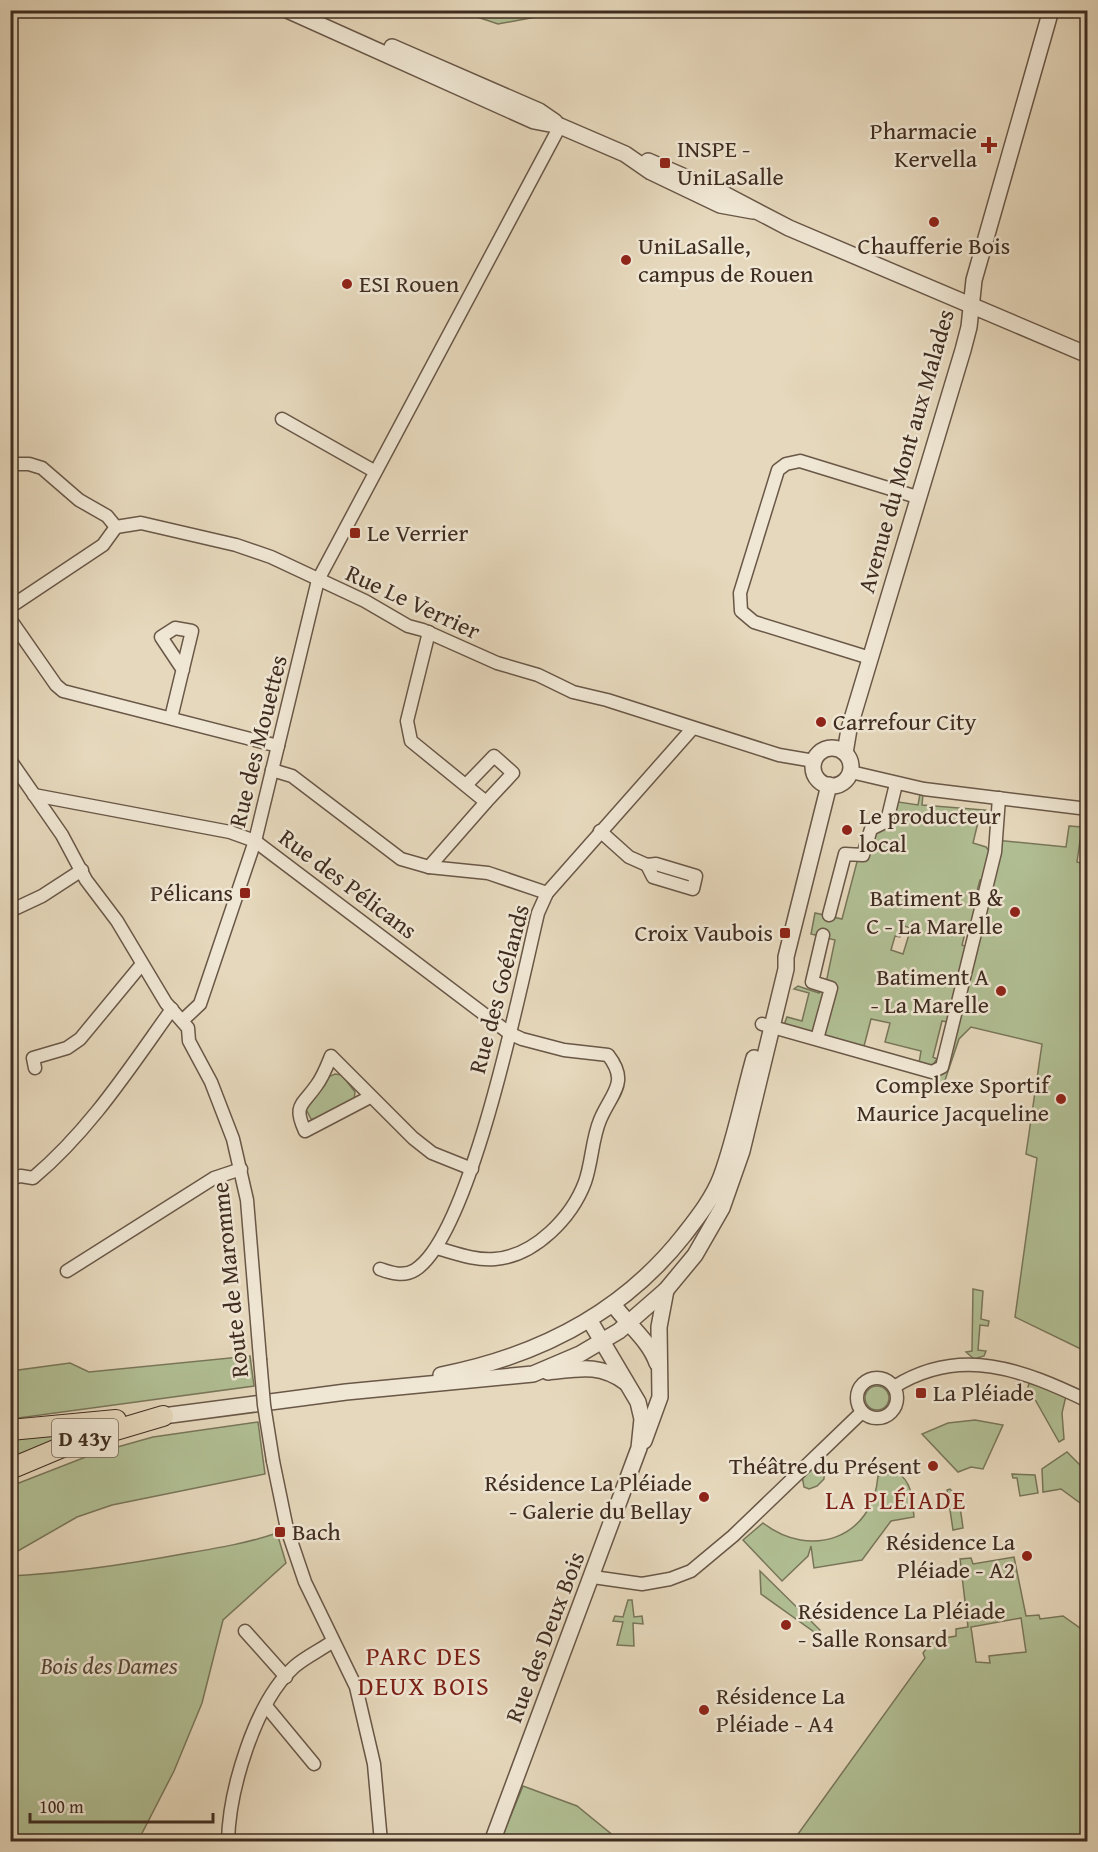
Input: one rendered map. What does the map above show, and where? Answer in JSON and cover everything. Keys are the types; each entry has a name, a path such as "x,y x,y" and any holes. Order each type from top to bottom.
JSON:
{"highway":[{"path":"10,1430 164,1416"},
{"name":"D 43y","path":"10,1469 72,1443 164,1416"}],"street":[{"path":"287,10 534,121 560,126"},
{"path":"312,10 539,111 560,126 634,158 645,159 724,194 753,211 1088,355"},
{"name":"Avenue du Mont aux Malades","path":"840,751 849,729 963,350 976,275 1051,10"},
{"name":"Rue des Mouettes","path":"183,1020 200,1004 255,841 318,580 374,471 560,126"},
{"path":"282,419 374,471"},
{"path":"870,658 753,622 741,611 740,592 778,470 786,464 800,461 917,497"},
{"path":"10,464 28,464 42,468 79,500 109,518 116,527 103,545 10,607"},
{"name":"Rue Le Verrier","path":"116,527 141,524 215,538 271,557 365,601 408,626 429,632 479,656 538,675 573,692 607,700 779,755 814,761"},
{"path":"10,619 60,690 278,746"},
{"path":"429,632 407,721 408,735 411,741 467,784 486,802"},
{"path":"171,718 183,670"},
{"name":"Rue des Goélands","path":"380,1269 394,1275 414,1271 437,1248 472,1169 509,1033 538,913 548,892 692,729"},
{"path":"824,750 840,751 850,760 850,772 844,782 829,785 822,783 815,775 814,761 824,750"},
{"path":"429,867 513,773 495,756 467,784"},
{"name":"Route de Maromme","path":"10,760 62,835 97,896 122,929 142,964 172,1009 188,1028 189,1041 214,1092 241,1169 251,1225 264,1405 273,1461 292,1546 305,1582 356,1687 374,1764 381,1842"},
{"path":"272,770 292,776 401,859 429,867 488,873 548,892"},
{"path":"850,772 896,784 1088,808"},
{"path":"829,915 845,854 863,855 871,829 887,821 896,784"},
{"path":"346,1392 475,1368 503,1360 590,1321 613,1304 673,1249 697,1218 720,1178 770,1026 774,975 786,957 829,785"},
{"name":"Rue des Pélicans","path":"34,795 230,832 255,841 509,1033 522,1039 564,1050 608,1055 617,1067 619,1084 600,1120 584,1183 571,1212 544,1237 519,1252 496,1259 477,1258 437,1248"},
{"path":"770,1026 932,1072 942,1067 995,852 999,798"},
{"path":"600,831 629,857 647,865"},
{"path":"10,911 42,896 82,870"},
{"path":"817,1039 831,988 812,982 823,935"},
{"path":"35,1068 33,1058 67,1048 80,1039 142,964"},
{"path":"10,1178 21,1176 33,1178 60,1155 96,1115 172,1009"},
{"name":"D 43y","path":"164,1416 346,1392 533,1374 602,1341 627,1324 666,1290 709,1233 735,1174 770,1026"},
{"path":"370,1097 305,1131 299,1116 300,1104 317,1085 331,1056 370,1097 432,1153 472,1169"},
{"path":"67,1271 214,1178 241,1169"},
{"name":"Rue des Deux Bois","path":"639,1448 648,1436 658,1406 659,1327 666,1290"},
{"name":"Rue des Deux Bois","path":"613,1304 627,1324 648,1344 660,1371"},
{"name":"Rue des Deux Bois","path":"492,1842 593,1577 639,1448 642,1419 638,1402 590,1321"},
{"path":"894,1387 914,1376 934,1369 990,1365 1006,1367 1088,1401"},
{"path":"533,1374 598,1368 610,1371 629,1384"},
{"path":"883,1379 894,1387 897,1399 889,1414 872,1418 862,1412 858,1406 857,1393 864,1382 883,1379"},
{"path":"593,1577 642,1584 670,1579 691,1571 733,1536 862,1412"},
{"path":"245,1631 286,1677"},
{"path":"228,1842 233,1794 243,1755 266,1706 294,1666 333,1641"},
{"path":"266,1706 314,1764"}],"green space":[{"path":"459,11 568,11 498,24"},
{"path":"920,794 923,794 922,805 985,810 980,814 973,843 986,847 990,852 984,881 980,880 973,906 978,907 971,930 966,929 962,945 967,947 947,1022 942,1021 933,1057 937,1059 932,1066 919,1063 921,1051 885,1042 890,1023 871,1019 863,1050 782,1030 787,1017 802,1021 809,993 794,989 798,986 819,993 826,983 835,940 811,934 815,913 842,919 858,858 863,855 892,801 918,805","holes":["904,926 911,928 903,954 891,950 895,936 900,937"]},
{"path":"1069,826 1082,827 1077,862 1088,865 1087,1352 1015,1317 1037,1158 1026,1154 1042,1044 971,1027 959,1039 941,1092 935,1090 995,840 1066,847"},
{"path":"335,1074 342,1075 355,1092 354,1099 316,1120 311,1119 305,1107 328,1077"},
{"path":"973,1289 983,1291 981,1319 989,1321 988,1326 980,1325 978,1350 986,1351 984,1356 974,1359 966,1352 972,1351"},
{"path":"250,1356 254,1386 11,1419 11,1371 70,1363 89,1372"},
{"path":"1030,1380 1066,1396 1062,1413 1064,1439 1059,1442 1028,1387"},
{"path":"877,1386 882,1387 888,1393 888,1403 882,1409 877,1410 872,1409 866,1403 865,1398 866,1393 872,1387"},
{"path":"975,1420 1003,1425 983,1469 971,1467 958,1472 922,1434 948,1423"},
{"path":"258,1422 265,1474 112,1505 77,1517 11,1555 11,1486 96,1453 153,1437"},
{"path":"95,1430 11,1465 10,1440"},
{"path":"1067,1452 1087,1472 1087,1508 1061,1489 1043,1492 1042,1469"},
{"path":"813,1465 824,1469 824,1479 817,1486 809,1489 804,1487 802,1476"},
{"path":"897,1472 909,1486 914,1517 891,1521 862,1560 814,1568 811,1546 808,1556 782,1581 743,1540 763,1523 782,1534 801,1540 819,1541 837,1537 852,1528 865,1515 874,1497 878,1476"},
{"path":"1012,1474 1035,1475 1038,1493 1020,1496 1017,1478 1013,1478"},
{"path":"950,1489 959,1499 963,1528 953,1530 947,1490"},
{"name":"Bois des Dames","path":"277,1533 286,1563 223,1620 202,1703 174,1771 138,1841 11,1841 11,1576 144,1561 233,1545"},
{"path":"1014,1557 1026,1616 1039,1615 1040,1619 1063,1616 1087,1633 1087,1841 793,1841 925,1658 923,1653 933,1640 956,1636 956,1629 968,1627 960,1559 971,1558 973,1564","holes":["1021,1618 1026,1652 989,1656 990,1663 976,1662 971,1627"]},
{"path":"760,1571 820,1630 817,1634 761,1594"},
{"path":"628,1600 632,1600 634,1617 642,1616 643,1624 633,1623 634,1646 617,1645 623,1622 613,1621 615,1616 623,1617"},
{"path":"523,1786 577,1806 620,1841 500,1842"}],"place":[{"name":"Pharmacie Kervella","path":"989,145"},
{"name":"INSPE - UniLaSalle","path":"665,163"},
{"name":"Chaufferie Bois","path":"934,222"},
{"name":"UniLaSalle, campus de Rouen","path":"626,260"},
{"name":"ESI Rouen","path":"347,284"},
{"name":"Le Verrier","path":"355,533"},
{"name":"Carrefour City","path":"821,722"},
{"name":"Le producteur local","path":"847,830"},
{"name":"Pélicans","path":"245,893"},
{"name":"Batiment B & C - La Marelle","path":"1015,912"},
{"name":"Croix Vaubois","path":"785,933"},
{"name":"Batiment A - La Marelle","path":"1001,991"},
{"name":"Complexe Sportif Maurice Jacqueline","path":"1061,1099"},
{"name":"La Pléiade","path":"921,1393"},
{"name":"Théâtre du Présent","path":"933,1466"},
{"name":"Résidence La Pléiade - Galerie du Bellay","path":"704,1497"},
{"name":"Bach","path":"280,1532"},
{"name":"Résidence La Pléiade - A2","path":"1027,1556"},
{"name":"Résidence La Pléiade - Salle Ronsard","path":"786,1625"},
{"name":"Résidence La Pléiade - A4","path":"704,1710"}],"district":[{"name":"LA PLÉIADE","path":"896,1500"},
{"name":"PARC DES DEUX BOIS","path":"424,1671"}]}
